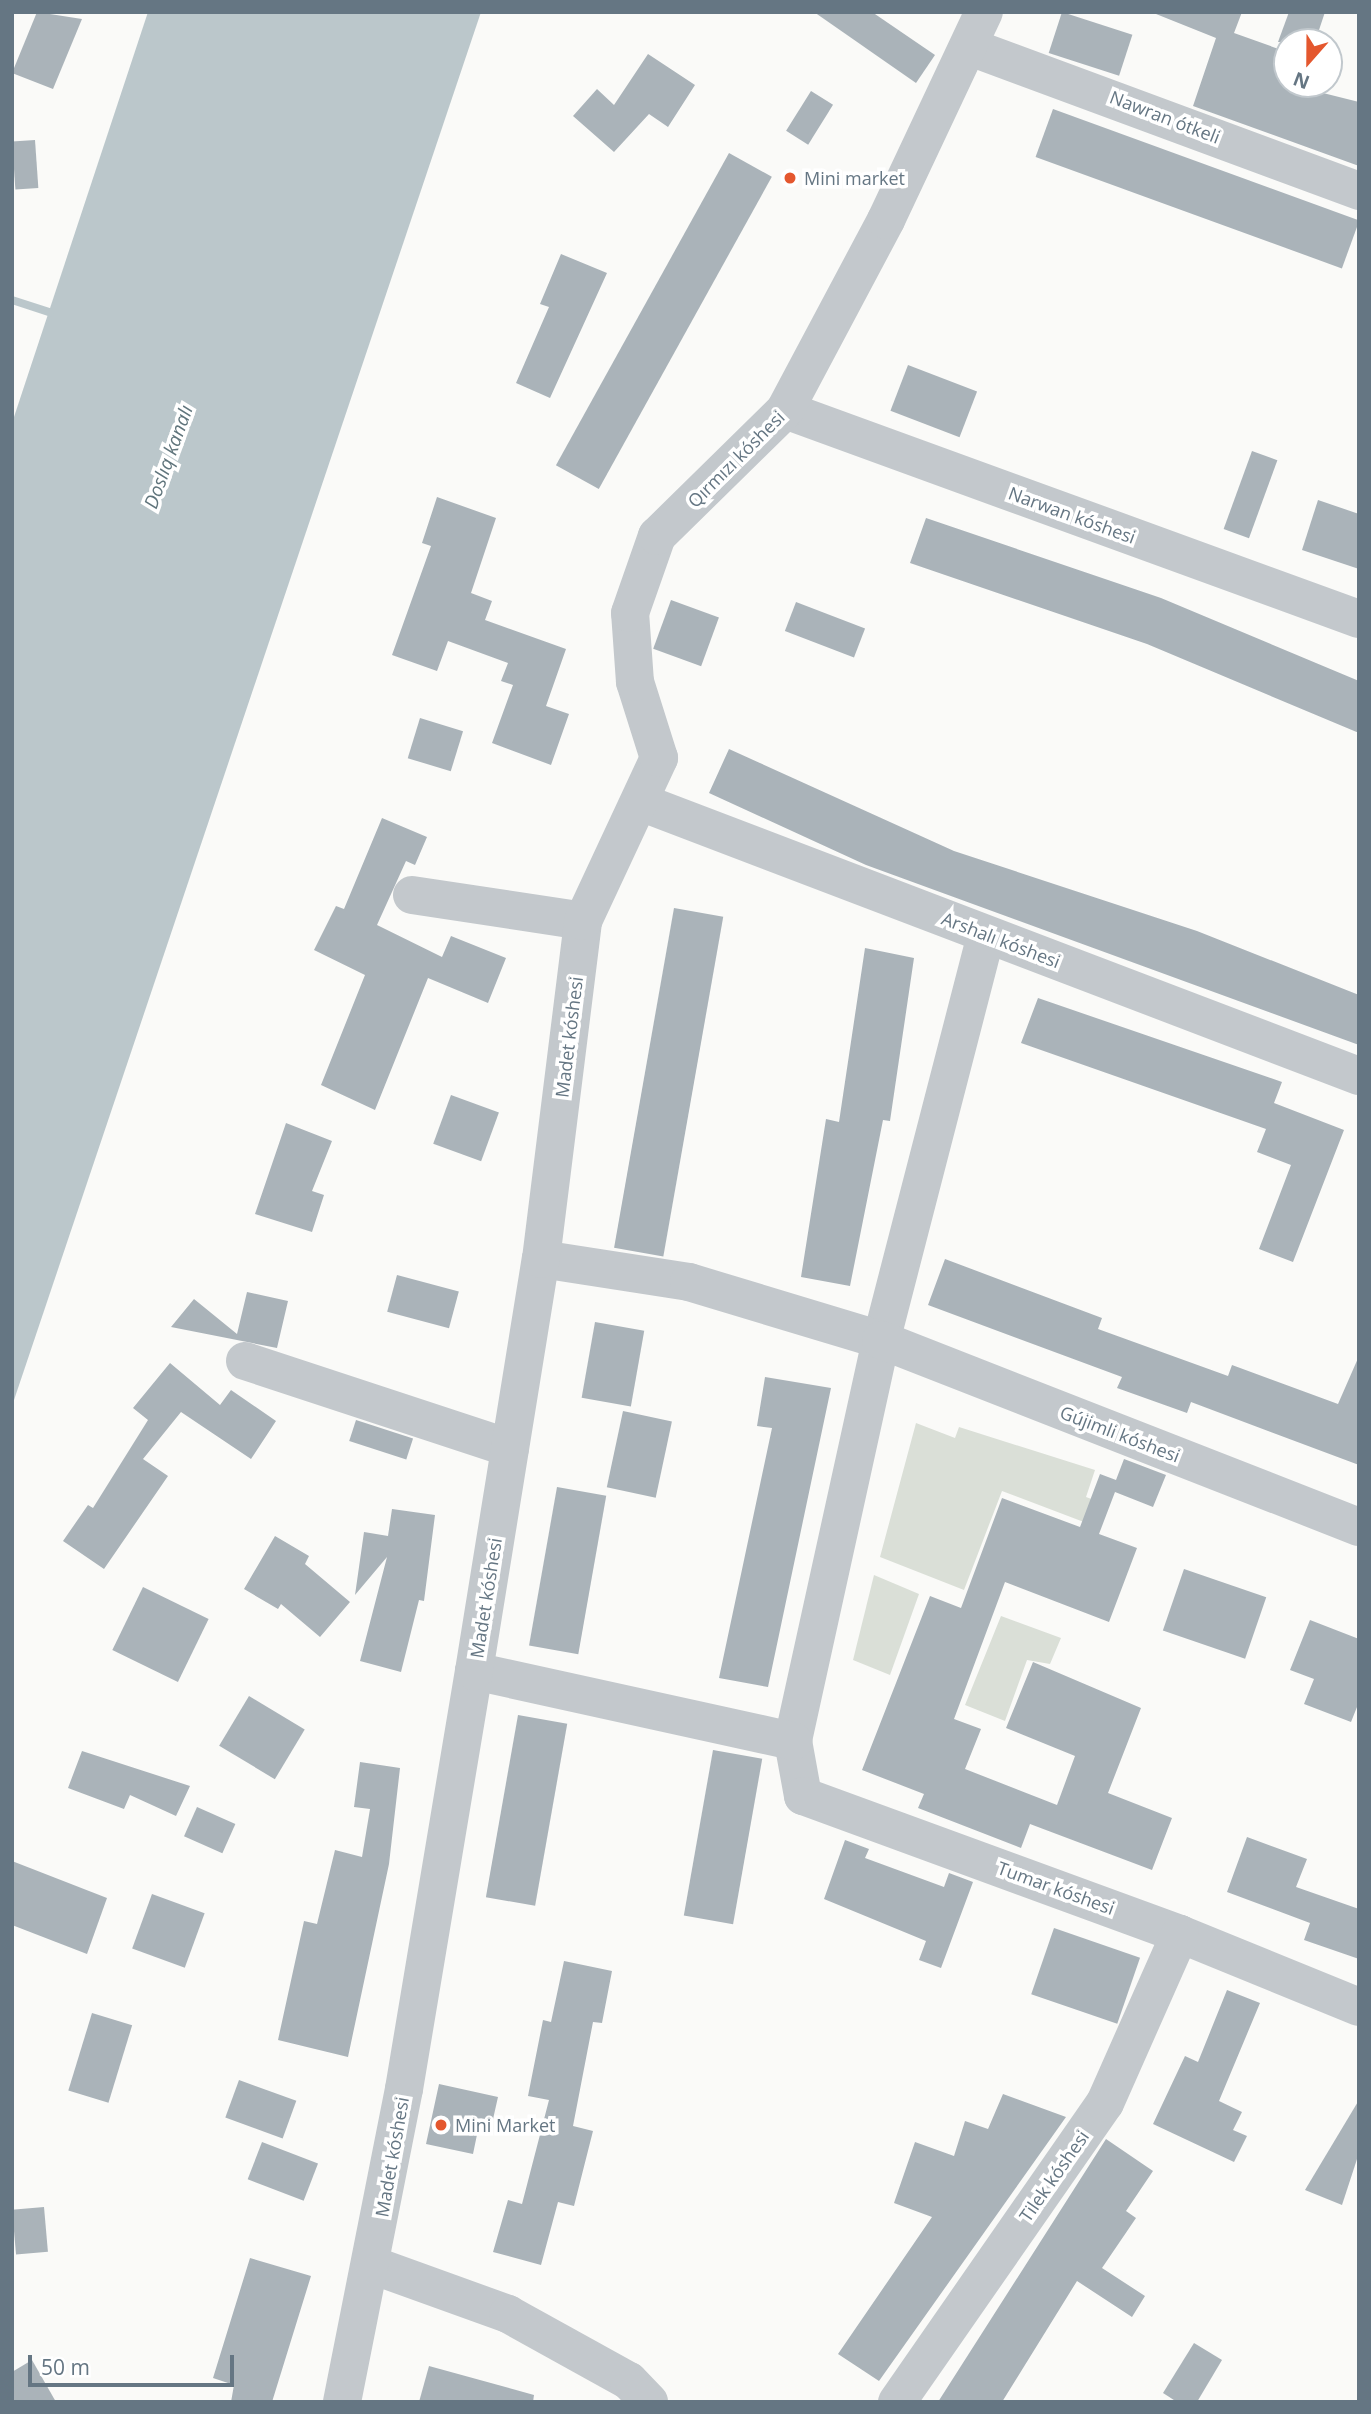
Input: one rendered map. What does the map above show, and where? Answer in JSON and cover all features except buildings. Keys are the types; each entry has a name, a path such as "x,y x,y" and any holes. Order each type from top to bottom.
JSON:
{"street":[{"name":"Nawran ótkeli","path":"977,29 1359,191"},
{"name":"Qırmızı kóshesi","path":"643,803 659,758 635,682 629,613 657,536 785,410 977,29"},
{"name":"Narwan kóshesi","path":"785,410 1359,619"},
{"name":"Madet kóshesi","path":"342,2402 372,2265 474,1671 541,1259 583,921 643,803"},
{"name":"Arshalı kóshesi","path":"643,803 1359,1076"},
{"path":"412,895 583,921"},
{"path":"881,1340 986,935"},
{"name":"Gújimli kóshesi","path":"541,1259 689,1282 881,1340 1359,1527"},
{"name":"Tumar kóshesi","path":"881,1340 793,1741 803,1796 1180,1934 1359,2007"},
{"path":"245,1361 510,1448"},
{"path":"474,1671 793,1741"},
{"name":"Tilek kóshesi","path":"897,2402 1105,2103 1180,1934"},
{"path":"372,2265 508,2314 629,2381 649,2402"}],"shaded area":[{"path":"916,1423 955,1438 959,1427 1095,1470 1086,1497 1105,1504 1097,1527 1002,1491 964,1590 880,1557"},
{"path":"874,1575 919,1594 890,1675 853,1660"},
{"path":"1001,1616 1061,1638 1050,1664 1027,1660 1005,1721 965,1705"}],"water":[{"name":"Doslıq kanalı","path":"148,12 481,12 12,1406 12,423"}],"waterway":[{"path":"12,300 50,312"}],"place":[{"name":"Mini market","path":"790,178"},
{"name":"Mini Market","path":"441,2125"}]}
